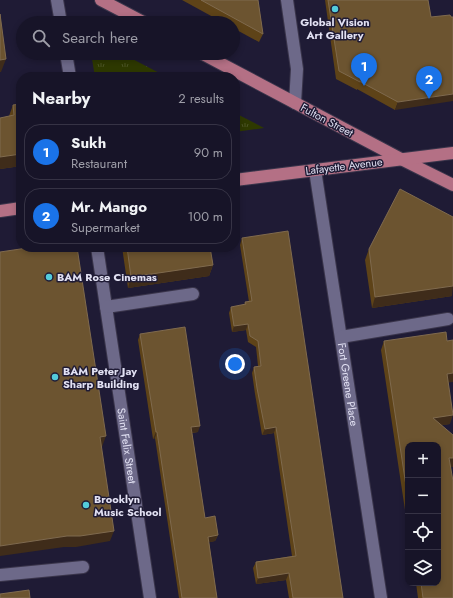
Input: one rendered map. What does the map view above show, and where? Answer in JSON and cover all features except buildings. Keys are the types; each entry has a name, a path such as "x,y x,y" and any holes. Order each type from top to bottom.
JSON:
{"main road":[{"path":"101,0 132,16"},
{"name":"Fulton Street","path":"214,60 237,72"},
{"name":"Fulton Street","path":"240,74 453,185"},
{"name":"Lafayette Avenue","path":"240,179 453,153"},
{"path":"0,211 16,209"}],"street":[{"path":"57,0 60,16"},
{"path":"287,0 297,70 295,103"},
{"path":"67,60 69,72"},
{"name":"Fort Greene Place","path":"315,170 381,598"},
{"name":"Saint Felix Street","path":"98,252 150,598"},
{"path":"106,307 193,294"},
{"path":"341,337 448,319"},
{"path":"0,575 83,567"}],"green space":[{"path":"92,60 134,60 157,72 94,72"},
{"path":"240,116 264,128 240,131"}],"place":[{"name":"Global Vision Art Gallery","path":"335,9"},
{"name":"Sukh","path":"364,86"},
{"name":"Mr. Mango","path":"429,99"},
{"name":"BAM Rose Cinemas","path":"49,277"},
{"name":"BAM Peter Jay Sharp Building","path":"55,377"},
{"name":"Brooklyn Music School","path":"86,505"}]}
